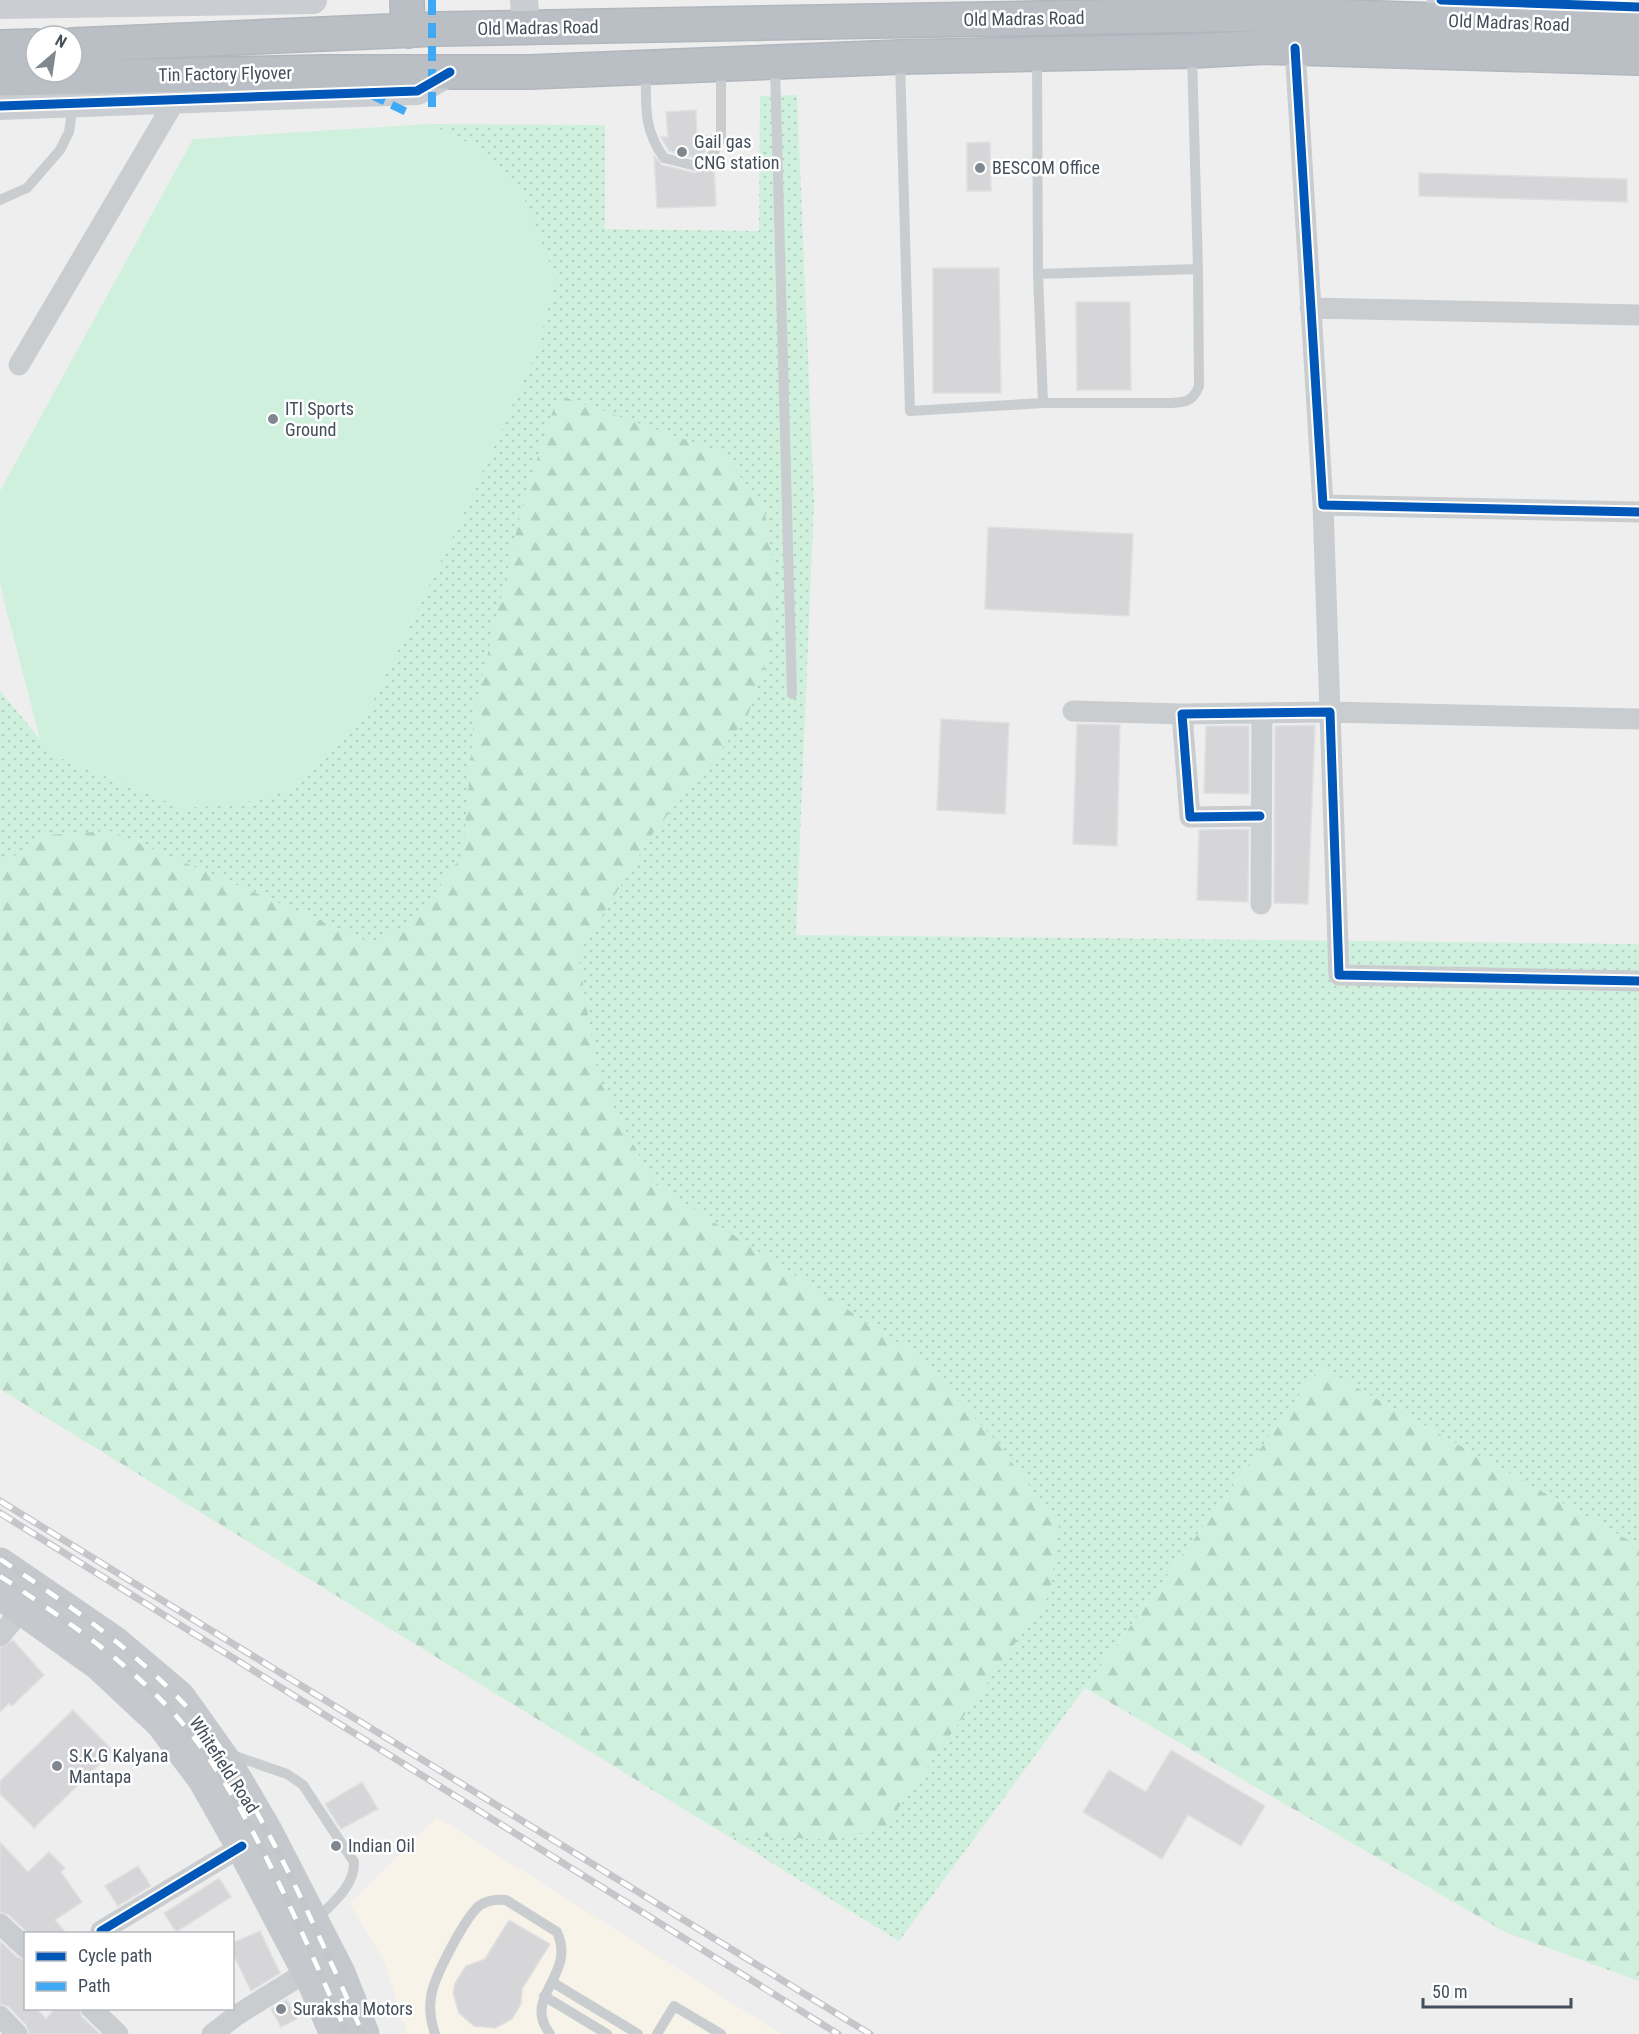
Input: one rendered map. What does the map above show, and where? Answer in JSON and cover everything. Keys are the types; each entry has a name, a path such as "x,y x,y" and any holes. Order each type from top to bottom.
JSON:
{"highway":[{"name":"Old Madras Road","path":"407,16 1261,14 1639,27"},
{"name":"Tin Factory Flyover","path":"84,44 407,16"},
{"path":"0,47 24,46"},
{"name":"Old Madras Road","path":"450,72 646,68 900,57 1295,48 1639,58"},
{"name":"Tin Factory Flyover","path":"0,80 450,72"}],"main road":[{"name":"Whitefield Road","path":"0,1564 20,1597 99,1664 162,1723 204,1779 308,1971 336,2034"},
{"name":"Whitefield Road","path":"20,1597 114,1642 179,1697 217,1750 266,1831 339,1973 363,2034"}],"street":[{"path":"0,5 313,0"},
{"path":"1441,0 1639,7"},
{"path":"1295,48 1323,505 1339,975 1639,981"},
{"path":"0,106 417,91 450,72"},
{"path":"19,365 176,99"},
{"path":"1310,308 1639,315"},
{"path":"1323,505 1639,512"},
{"path":"1073,711 1182,714 1330,712 1639,719"},
{"path":"1262,713 1260,816 1262,904"},
{"path":"1182,714 1190,817 1260,816"},
{"path":"0,1636 20,1597"},
{"path":"101,1931 242,1846"},
{"path":"0,1924 24,1946"},
{"path":"212,2034 237,2015 308,1971"},
{"path":"93,2010 118,2034"},
{"path":"0,2016 17,2034"}],"lane":[{"path":"900,57 910,411 1043,403 1170,404 1193,399 1199,386 1192,51"},
{"path":"1037,54 1038,273 1043,403"},
{"path":"775,63 792,694"},
{"path":"646,68 647,121 652,141 664,158 696,166 711,157 721,139 722,64"},
{"path":"0,200 27,188 60,150 69,132 73,102"},
{"path":"1038,273 1198,269"},
{"path":"217,1750 287,1774 303,1785 354,1862 355,1874 343,1891 313,1923"},
{"path":"435,2034 430,1998 438,1973 474,1912 484,1903 506,1900 557,1932 562,1944 563,1958 544,1996 542,2014 550,2034"},
{"path":"552,1982 638,2034"},
{"path":"544,1996 607,2034"},
{"path":"657,2034 674,2006 721,2034"}],"shaded area":[{"path":"437,1817 781,2034 407,2034 384,1961 350,1904"}],"green space":[{"path":"797,95 814,500 796,935 1639,944 1639,1546 1320,1367 899,1941 0,1389 0,691 40,739 61,758 183,808 288,790 321,762 367,713 454,534 538,348 485,151 429,124 605,125 605,229 759,231 760,96"},
{"name":"ITI Sports Ground","path":"429,124 485,151 521,191 556,279 538,348 454,534 367,713 321,762 288,790 240,804 183,808 61,758 40,739 4,601 0,582 0,491 193,139"},
{"path":"558,395 721,452 764,507 775,576 771,646 747,718 655,830 578,955 599,1080 654,1183 911,1351 991,1435 1059,1525 1050,1594 886,1826 837,1840 726,1835 0,1389 0,866 44,835 111,831 372,943 416,920 463,854 475,708 524,499"},
{"path":"1320,1367 1639,1546 1639,1981 1507,1933 1085,1688"}],"building":[{"path":"696,110 697,136 713,135 705,152 695,158 669,151 661,137 668,137 666,112"},
{"path":"990,142 991,191 967,191 967,143"},
{"path":"654,156 662,165 695,173 714,164 716,206 657,208"},
{"path":"1419,173 1627,179 1627,202 1419,196"},
{"path":"933,268 999,268 1001,393 933,393"},
{"path":"1076,302 1130,302 1131,390 1077,390"},
{"path":"988,527 1133,534 1129,616 985,609"},
{"path":"941,719 1009,723 1005,814 937,810"},
{"path":"1077,724 1120,725 1117,846 1073,844"},
{"path":"1315,725 1308,904 1274,903 1275,726"},
{"path":"1206,726 1249,726 1249,794 1204,793"},
{"path":"1249,829 1248,902 1197,900 1199,830"},
{"path":"13,1640 44,1675 12,1706 9,1703 0,1712 0,1648"},
{"name":"S.K.G Kalyana Mantapa","path":"73,1710 113,1751 34,1828 0,1794 0,1781"},
{"path":"1171,1750 1265,1806 1241,1846 1188,1815 1162,1859 1083,1812 1109,1770 1146,1792"},
{"path":"362,1782 378,1809 341,1829 325,1804"},
{"path":"0,1842 28,1872 49,1852 65,1868 61,1872 82,1902 55,1920 65,1932 27,1932 9,1915 0,1912"},
{"path":"138,1866 151,1886 118,1906 105,1886"},
{"path":"219,1878 231,1897 176,1932 164,1913"},
{"path":"509,1920 550,1944 522,1989 521,2004 512,2019 495,2028 474,2026 459,2013 453,1993 455,1983 466,1966 485,1959"},
{"path":"260,1931 280,1973 251,1991 234,1956 234,1942"},
{"path":"0,1941 17,1957 24,1959 24,2010 38,2010 46,2019 53,2010 80,2010 82,2017 100,2034 29,2034 26,2025 9,2007 0,2004"},
{"name":"Suraksha Motors","path":"287,1999 297,2019 281,2027 271,2009"}],"railway":[{"path":"0,1501 870,2034"},
{"path":"0,1513 838,2034"},
{"path":"0,1559 114,1640 167,1687 214,1739 236,1773 284,1864 363,2034"},
{"path":"0,1576 83,1633 136,1676 183,1724 203,1750 224,1782 263,1852 299,1925 347,2034"}],"marked path":[{"path":"432,0 432,114"},
{"path":"371,95 411,114"}],"cycle path":[{"path":"1441,0 1639,7"},
{"path":"1295,48 1323,505 1639,512"},
{"path":"0,106 417,91 450,72"},
{"path":"1260,816 1190,817 1182,714 1330,712 1339,975 1639,981"},
{"path":"101,1931 242,1846"}],"place":[{"name":"Gail gas CNG station","path":"682,152"},
{"name":"BESCOM Office","path":"980,168"},
{"name":"ITI Sports Ground","path":"273,419"},
{"name":"S.K.G Kalyana Mantapa","path":"57,1766"},
{"name":"Indian Oil","path":"336,1846"},
{"name":"Suraksha Motors","path":"281,2009"}]}
